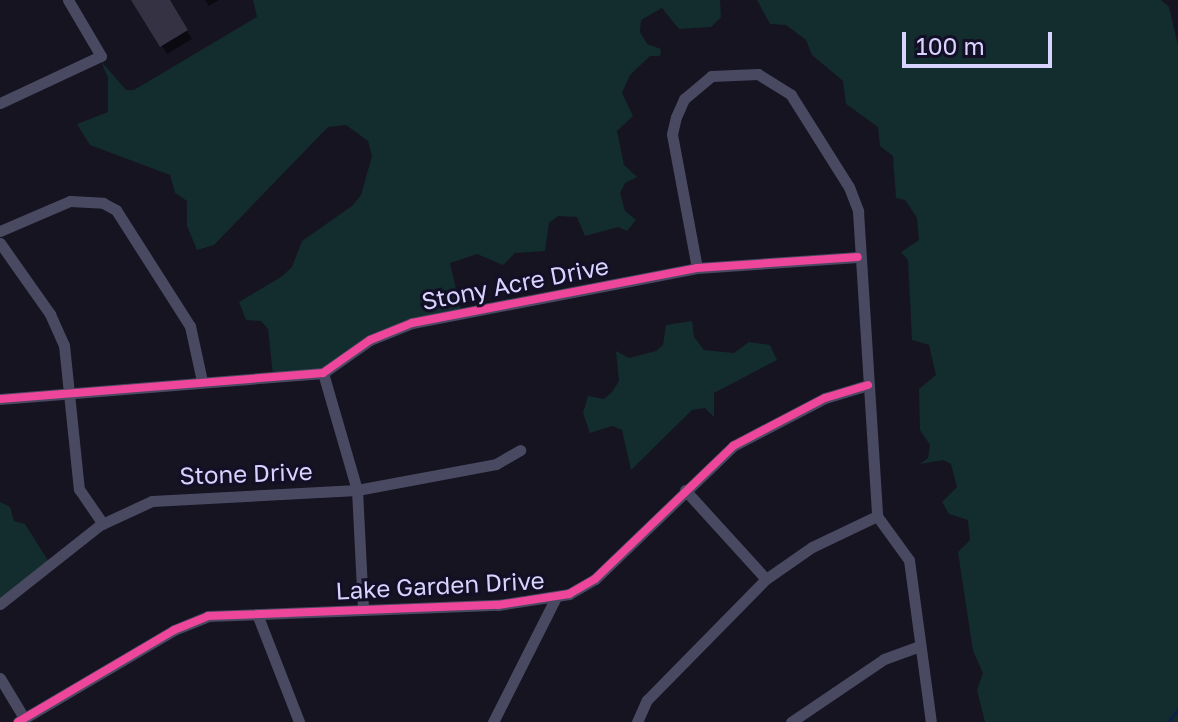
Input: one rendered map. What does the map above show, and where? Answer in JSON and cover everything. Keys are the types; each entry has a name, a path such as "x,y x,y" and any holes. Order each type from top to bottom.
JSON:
{"street":[{"path":"0,103 101,56 68,0"},
{"path":"697,268 672,134 684,99 711,76 733,72 770,78 791,95 849,187 858,211 858,257 877,516 909,560 931,722"},
{"path":"0,231 70,201 103,203 116,210 190,326 202,381"},
{"path":"0,243 58,329 71,394 79,489 103,524"},
{"name":"Stony Acre Drive","path":"323,373 370,340 412,323 697,268 858,257"},
{"path":"0,399 323,373 357,490 363,609"},
{"name":"Lake Garden Drive","path":"21,720 194,620 555,599 589,584 733,446 825,398 868,385"},
{"name":"Stone Drive","path":"0,604 103,524 167,498 357,490 496,464 520,450"},
{"path":"685,490 766,579"},
{"path":"637,722 647,700 766,579 812,547 877,516"},
{"path":"493,722 555,599"},
{"path":"257,614 299,722"},
{"path":"791,722 884,659 920,646"},
{"path":"0,678 21,720"}],"green space":[{"path":"253,0 720,0 721,17 711,27 679,29 662,8 641,20 640,32 647,44 661,49 660,56 650,56 630,75 622,93 633,116 617,131 624,165 637,177 625,183 620,193 625,211 636,220 627,231 618,227 585,236 577,217 558,216 549,223 545,251 515,253 503,265 477,254 450,263 461,311 409,323 322,373 273,375 268,329 261,321 246,320 239,302 281,277 292,267 302,241 352,206 361,195 372,156 368,141 346,125 328,127 214,245 197,250 187,226 187,201 175,193 170,175 90,145 77,124 108,112 108,78 101,61 126,90 134,90 257,17"},
{"path":"757,0 1161,0 1169,7 1178,45 1178,722 985,722 977,690 983,673 973,651 958,552 970,540 968,520 949,514 942,502 957,487 951,464 943,460 920,464 928,458 930,445 920,430 919,389 936,375 929,345 912,340 908,260 901,252 919,240 917,218 905,200 896,198 893,156 880,146 878,127 846,104 843,81 812,55 806,40 786,25 770,24"},
{"path":"692,321 694,337 704,350 734,353 749,342 770,345 777,360 714,393 714,417 705,408 692,410 631,470 622,430 612,426 590,433 583,413 588,396 604,399 619,381 616,351 629,358 656,351 663,345 666,325"},
{"path":"0,502 10,507 14,521 25,524 49,562 0,603"}],"building":[{"path":"131,0 170,0 188,30 160,47"}],"waterway":[{"path":"1168,722 1178,709"}],"cycle path":[{"path":"0,399 323,373 370,340 412,323 697,268 858,257"},
{"path":"18,722 174,630 208,616 498,605 569,594 595,579 733,446 825,398 868,385"}]}
